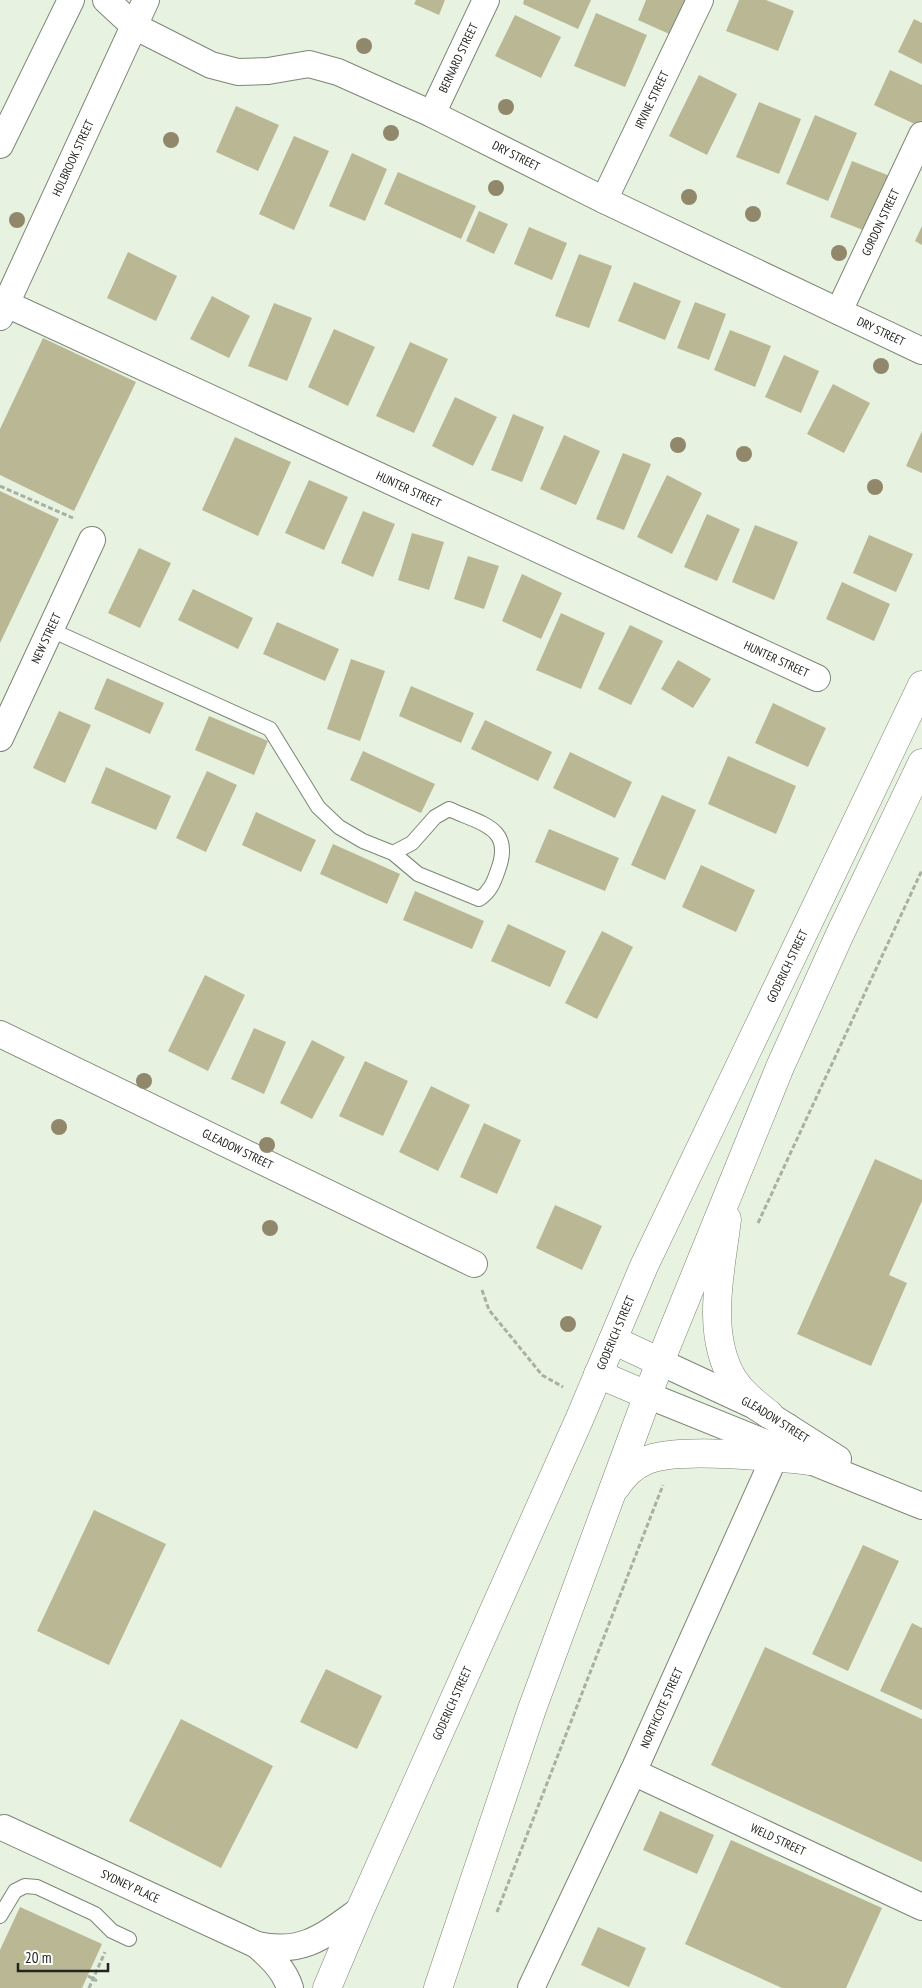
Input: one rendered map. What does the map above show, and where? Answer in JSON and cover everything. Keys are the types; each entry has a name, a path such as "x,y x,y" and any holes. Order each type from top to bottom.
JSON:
{"highway":[{"name":"GODERICH STREET","path":"328,1988 360,1910 587,1402 644,1266 922,685"},
{"path":"438,1988 532,1709 604,1509 660,1362 784,1058 840,934 922,763"},
{"path":"731,1186 717,1318 720,1344 734,1379 777,1436 811,1461"},
{"path":"613,1340 660,1362"},
{"path":"598,1374 647,1395"},
{"path":"604,1509 626,1474 645,1460 655,1457 689,1454 777,1436"}],"street":[{"path":"0,146 71,0"},
{"name":"DRY STREET","path":"106,0 134,26 211,65 238,72 268,71 309,64 338,72 432,114 604,200 922,351"},
{"name":"HOLBROOK STREET","path":"2,307 146,0"},
{"name":"BERNARD STREET","path":"432,114 486,0"},
{"name":"IRVINE STREET","path":"604,200 700,0"},
{"name":"GORDON STREET","path":"839,311 922,136"},
{"name":"HUNTER STREET","path":"2,307 817,678"},
{"name":"NEW STREET","path":"0,738 92,540"},
{"name":"GLEADOW STREET","path":"0,1034 474,1264"},
{"name":"GLEADOW STREET","path":"660,1362 777,1436 922,1506"},
{"name":"GLEADOW STREET","path":"647,1395 777,1436"},
{"name":"NORTHCOTE STREET","path":"531,1988 633,1772 777,1436"},
{"name":"GLEADOW STREET","path":"811,1461 883,1488"},
{"name":"WELD STREET","path":"633,1772 922,1907"},
{"name":"SYDNEY PLACE","path":"4,1828 256,1944 278,1948 300,1947 319,1939 360,1910"},
{"name":"SYDNEY PLACE","path":"256,1944 274,1960 286,1975 290,1988"}],"lane":[{"path":"49,629 270,728 318,807 339,827 363,841 393,853 418,874 479,899 488,893 504,855 502,839 493,830 449,809 435,817 412,843 393,853"},
{"path":"0,1916 15,1891 24,1886 37,1887 95,1914 112,1930 129,1939"}],"path":[{"path":"0,486 83,523 92,540"},
{"path":"474,1264 489,1310 542,1375 587,1402"},
{"path":"89,1988 95,1980 109,1943"},
{"path":"88,1976 95,1980"}],"building":[{"path":"416,0 445,0 439,15 414,4"},
{"path":"524,0 591,0 578,29 523,4"},
{"path":"646,0 691,0 676,37 638,20"},
{"path":"739,0 766,0 794,11 778,51 726,31"},
{"path":"596,13 647,35 625,87 574,66"},
{"path":"515,15 561,37 541,78 495,56"},
{"path":"914,19 922,23 922,64 898,52"},
{"path":"890,70 922,85 922,120 919,126 874,105"},
{"path":"699,75 737,94 707,155 669,136"},
{"path":"759,102 801,119 779,174 736,157"},
{"path":"236,106 279,125 258,171 216,152"},
{"path":"815,115 857,133 828,201 786,184"},
{"path":"294,136 329,151 294,230 259,214"},
{"path":"352,153 387,169 365,221 329,206"},
{"path":"852,161 890,176 868,232 830,217"},
{"path":"398,172 476,206 461,239 384,204"},
{"path":"479,211 508,224 494,254 466,241"},
{"path":"922,226 922,245 915,241"},
{"path":"529,227 567,243 552,280 514,264"},
{"path":"128,252 177,276 156,321 107,298"},
{"path":"579,254 612,266 589,328 555,316"},
{"path":"634,282 681,301 665,340 618,321"},
{"path":"212,296 250,316 229,358 190,339"},
{"path":"695,302 726,314 709,360 677,348"},
{"path":"274,303 312,318 287,381 248,366"},
{"path":"334,329 375,347 348,406 308,387"},
{"path":"730,330 771,346 755,387 714,370"},
{"path":"43,338 136,382 74,511 0,475 0,429"},
{"path":"410,342 448,359 414,433 376,416"},
{"path":"784,355 819,371 801,413 765,397"},
{"path":"833,384 870,403 844,453 807,434"},
{"path":"455,397 497,417 473,466 432,446"},
{"path":"513,414 544,427 522,482 491,470"},
{"path":"922,431 922,473 906,466"},
{"path":"564,435 600,451 576,505 540,489"},
{"path":"235,437 291,462 258,536 202,510"},
{"path":"623,453 651,464 624,530 596,519"},
{"path":"667,475 702,493 672,554 637,537"},
{"path":"309,480 348,497 324,550 285,533"},
{"path":"0,491 59,519 0,643"},
{"path":"363,511 395,524 373,577 341,563"},
{"path":"707,514 740,529 717,581 684,567"},
{"path":"755,525 798,542 774,600 732,582"},
{"path":"412,533 444,542 429,590 398,580"},
{"path":"869,535 913,554 896,592 853,573"},
{"path":"139,548 171,563 140,628 108,613"},
{"path":"468,556 499,566 484,609 454,599"},
{"path":"522,574 562,593 541,639 502,621"},
{"path":"842,582 890,604 874,641 826,619"},
{"path":"193,589 253,618 238,649 178,620"},
{"path":"561,613 605,633 581,689 536,670"},
{"path":"277,622 339,649 325,681 263,654"},
{"path":"630,625 663,641 631,705 598,689"},
{"path":"351,659 385,671 360,741 327,729"},
{"path":"678,660 711,679 693,708 661,689"},
{"path":"107,678 164,703 150,734 94,709"},
{"path":"411,686 474,713 461,743 399,716"},
{"path":"773,703 826,728 808,767 755,743"},
{"path":"59,711 91,725 65,783 33,768"},
{"path":"209,716 268,741 254,775 195,750"},
{"path":"485,720 552,752 538,781 471,749"},
{"path":"363,751 435,784 421,813 350,780"},
{"path":"570,752 632,782 615,818 553,788"},
{"path":"728,756 796,786 776,834 708,804"},
{"path":"106,767 171,796 156,830 91,803"},
{"path":"207,771 237,785 206,852 176,838"},
{"path":"662,795 696,810 665,880 631,865"},
{"path":"256,812 316,840 301,872 242,845"},
{"path":"549,829 619,858 605,891 535,862"},
{"path":"333,844 400,874 387,904 320,874"},
{"path":"701,865 755,890 736,932 682,907"},
{"path":"415,891 484,921 472,949 403,920"},
{"path":"508,924 566,951 550,987 491,961"},
{"path":"602,931 633,947 597,1019 565,1003"},
{"path":"205,975 245,995 208,1071 168,1051"},
{"path":"254,1028 286,1042 264,1094 231,1079"},
{"path":"312,1040 345,1057 312,1119 280,1103"},
{"path":"365,1061 408,1081 383,1136 339,1116"},
{"path":"431,1086 470,1105 438,1171 399,1152"},
{"path":"484,1123 521,1140 497,1194 460,1177"},
{"path":"875,1159 922,1180 922,1201 889,1275 907,1283 871,1366 797,1334"},
{"path":"555,1205 602,1226 582,1270 536,1248"},
{"path":"94,1510 166,1544 109,1665 37,1631"},
{"path":"863,1545 899,1561 848,1671 812,1654"},
{"path":"912,1623 922,1628 922,1710 880,1691"},
{"path":"765,1647 922,1719 922,1862 711,1765"},
{"path":"326,1669 382,1696 357,1749 300,1722"},
{"path":"181,1719 273,1766 221,1868 129,1821"},
{"path":"660,1811 714,1835 697,1874 643,1850"},
{"path":"731,1840 882,1908 846,1988 782,1988 685,1944"},
{"path":"20,1907 102,1944 82,1988 0,1988 0,1950"},
{"path":"598,1927 646,1948 629,1987 581,1965"}]}
